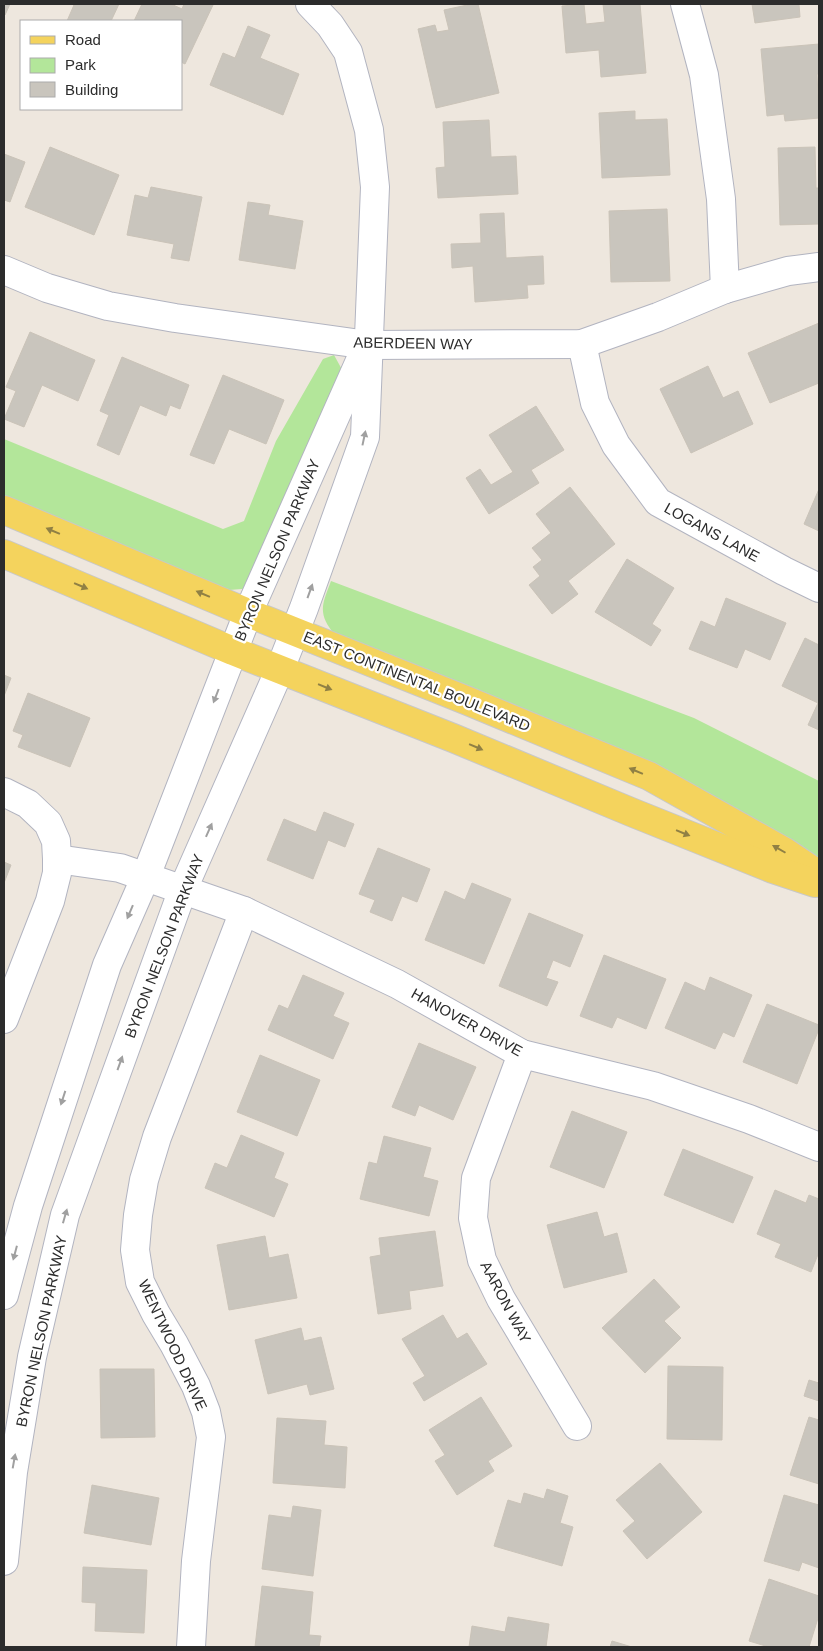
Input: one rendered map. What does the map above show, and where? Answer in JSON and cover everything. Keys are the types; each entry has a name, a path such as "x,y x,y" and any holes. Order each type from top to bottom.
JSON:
{"main road":[{"name":"EAST CONTINENTAL BOULEVARD","path":"4,510 248,613 649,776 785,852 819,875"},
{"path":"4,554 233,651 453,738 773,869 819,884"}],"street":[{"name":"BYRON NELSON PARKWAY","path":"4,1561 13,1472 32,1357 65,1215 183,889 295,632 365,437 375,187 369,130 348,52 330,25 310,4"},
{"path":"685,4 704,75 721,198 725,289"},
{"name":"ABERDEEN WAY","path":"4,270 47,288 108,306 175,318 368,345 582,344 658,317 725,289 788,271 819,267"},
{"name":"LOGANS LANE","path":"582,344 594,404 616,445 658,502 819,588"},
{"name":"BYRON NELSON PARKWAY","path":"4,1295 28,1206 107,965 146,876 248,613 361,356 368,345"},
{"path":"4,792 28,804 48,823 56,841 57,859 57,873 50,901 4,1019"},
{"name":"HANOVER DRIVE","path":"57,859 120,868 244,911 397,984 522,1054 654,1086 750,1119 819,1147"},
{"name":"WENTWOOD DRIVE","path":"191,1647 196,1561 211,1437 206,1412 196,1386 140,1282 135,1250 144,1180 157,1137 244,911"},
{"name":"AARON WAY","path":"522,1054 476,1178 473,1218 482,1260 501,1299 578,1426"}],"green space":[{"path":"334,355 345,375 254,588 229,590 4,496 4,439 223,529 244,521 276,441 323,359"},
{"path":"331,581 694,718 819,781 819,861 335,635 323,615 325,596"}],"building":[{"path":"4,4 10,4 5,15 4,15"},
{"path":"71,4 119,4 111,20 67,20 74,5"},
{"path":"142,4 171,4 182,9 184,4 213,5 185,64 182,62 182,20 134,20"},
{"path":"478,4 499,93 436,108 418,29 435,25 437,32 449,30 444,10"},
{"path":"584,4 586,24 605,22 603,4 640,4 646,73 601,77 599,50 566,53 562,6"},
{"path":"752,4 799,4 800,17 755,23"},
{"path":"248,26 270,35 260,58 299,74 283,115 210,85 223,53 235,58"},
{"path":"819,44 819,74 817,74 819,118 785,121 784,114 767,116 761,49"},
{"path":"635,111 635,120 667,119 670,175 602,178 599,113"},
{"path":"489,120 491,157 516,156 518,194 438,198 436,168 445,167 443,122"},
{"path":"50,147 119,175 94,235 25,207"},
{"path":"815,147 816,188 819,188 819,224 780,225 778,148"},
{"path":"4,154 25,162 10,202 4,200"},
{"path":"151,187 202,197 189,261 171,258 174,244 127,235 135,195 148,198"},
{"path":"248,202 270,205 268,215 303,221 295,269 239,260"},
{"path":"667,209 670,281 611,282 609,211"},
{"path":"504,213 506,258 543,256 544,284 527,285 528,298 475,302 473,266 452,268 451,244 481,243 480,214"},
{"path":"819,323 819,383 770,403 748,353"},
{"path":"30,332 95,360 78,401 42,385 24,427 4,419 16,391 6,387"},
{"path":"122,357 189,385 180,409 170,405 166,416 140,405 119,455 97,445 109,415 100,411"},
{"path":"708,366 723,398 738,391 753,424 691,453 660,389"},
{"path":"223,375 284,400 266,444 229,429 214,464 190,455"},
{"path":"536,406 564,450 531,470 539,483 489,514 466,478 480,469 491,485 513,472 489,435"},
{"path":"570,487 615,544 568,581 578,594 552,614 529,585 540,576 533,567 542,560 532,548 551,533 536,514"},
{"path":"819,489 819,531 804,524"},
{"path":"627,559 674,588 652,624 661,630 651,646 595,612"},
{"path":"726,598 786,623 770,660 745,649 737,668 689,649 701,621 715,627"},
{"path":"805,638 819,645 819,730 808,725 818,703 782,686"},
{"path":"4,675 11,678 4,696"},
{"path":"28,693 90,718 70,767 18,747 23,735 13,731"},
{"path":"324,812 354,824 345,847 328,840 313,879 267,860 284,819 316,832"},
{"path":"378,848 430,869 417,902 402,896 392,921 370,912 375,900 359,894"},
{"path":"4,862 11,865 4,883"},
{"path":"472,883 511,899 484,964 425,940 445,891 465,900"},
{"path":"529,913 583,935 570,967 553,960 546,978 558,982 547,1006 499,986"},
{"path":"604,955 666,979 646,1029 617,1017 612,1028 580,1016"},
{"path":"303,975 344,993 333,1016 349,1023 333,1059 268,1030 279,1005 288,1009"},
{"path":"710,977 752,995 734,1037 723,1032 715,1049 665,1028 685,982 705,991"},
{"path":"767,1004 819,1025 797,1084 743,1062"},
{"path":"419,1043 476,1067 453,1120 419,1105 415,1116 392,1107"},
{"path":"260,1055 320,1080 297,1136 237,1112"},
{"path":"572,1111 627,1132 604,1188 550,1167"},
{"path":"241,1135 284,1153 274,1178 288,1184 274,1217 205,1188 215,1163 227,1168"},
{"path":"384,1136 431,1148 423,1177 438,1181 429,1216 360,1199 369,1162 377,1164"},
{"path":"683,1149 753,1177 733,1223 664,1195"},
{"path":"775,1190 806,1203 809,1195 819,1199 819,1252 811,1272 775,1257 781,1244 757,1234"},
{"path":"597,1212 604,1237 617,1233 627,1272 564,1288 547,1225"},
{"path":"435,1231 443,1286 409,1291 411,1309 378,1314 370,1257 381,1255 379,1238"},
{"path":"265,1236 269,1258 288,1254 297,1298 229,1310 217,1245"},
{"path":"654,1279 680,1307 664,1321 681,1338 645,1373 602,1328"},
{"path":"443,1315 457,1339 467,1333 487,1364 424,1401 413,1383 425,1376 402,1339"},
{"path":"301,1328 304,1341 321,1337 334,1389 310,1395 307,1384 268,1394 255,1340"},
{"path":"668,1366 723,1367 722,1440 667,1439"},
{"path":"100,1369 154,1369 155,1437 101,1438"},
{"path":"809,1380 819,1383 819,1401 804,1396"},
{"path":"481,1397 512,1446 488,1461 494,1471 457,1495 435,1461 445,1455 429,1430"},
{"path":"809,1417 819,1420 819,1484 790,1475"},
{"path":"277,1418 326,1421 324,1445 347,1447 345,1488 273,1483"},
{"path":"660,1463 702,1512 647,1559 623,1531 635,1521 616,1500"},
{"path":"92,1485 159,1498 151,1545 84,1533"},
{"path":"547,1489 568,1496 560,1523 573,1527 562,1566 494,1546 508,1500 521,1504 524,1493 544,1499"},
{"path":"784,1495 819,1505 819,1568 802,1562 799,1571 764,1561"},
{"path":"293,1506 321,1510 313,1576 262,1569 269,1515 291,1518"},
{"path":"83,1567 147,1570 144,1633 95,1631 96,1603 82,1602"},
{"path":"769,1579 819,1596 819,1615 809,1647 769,1647 749,1641"},
{"path":"262,1586 313,1592 309,1635 321,1636 319,1647 255,1647"},
{"path":"508,1617 549,1624 546,1647 469,1647 472,1626 505,1632"},
{"path":"612,1641 632,1647 610,1647"}]}
